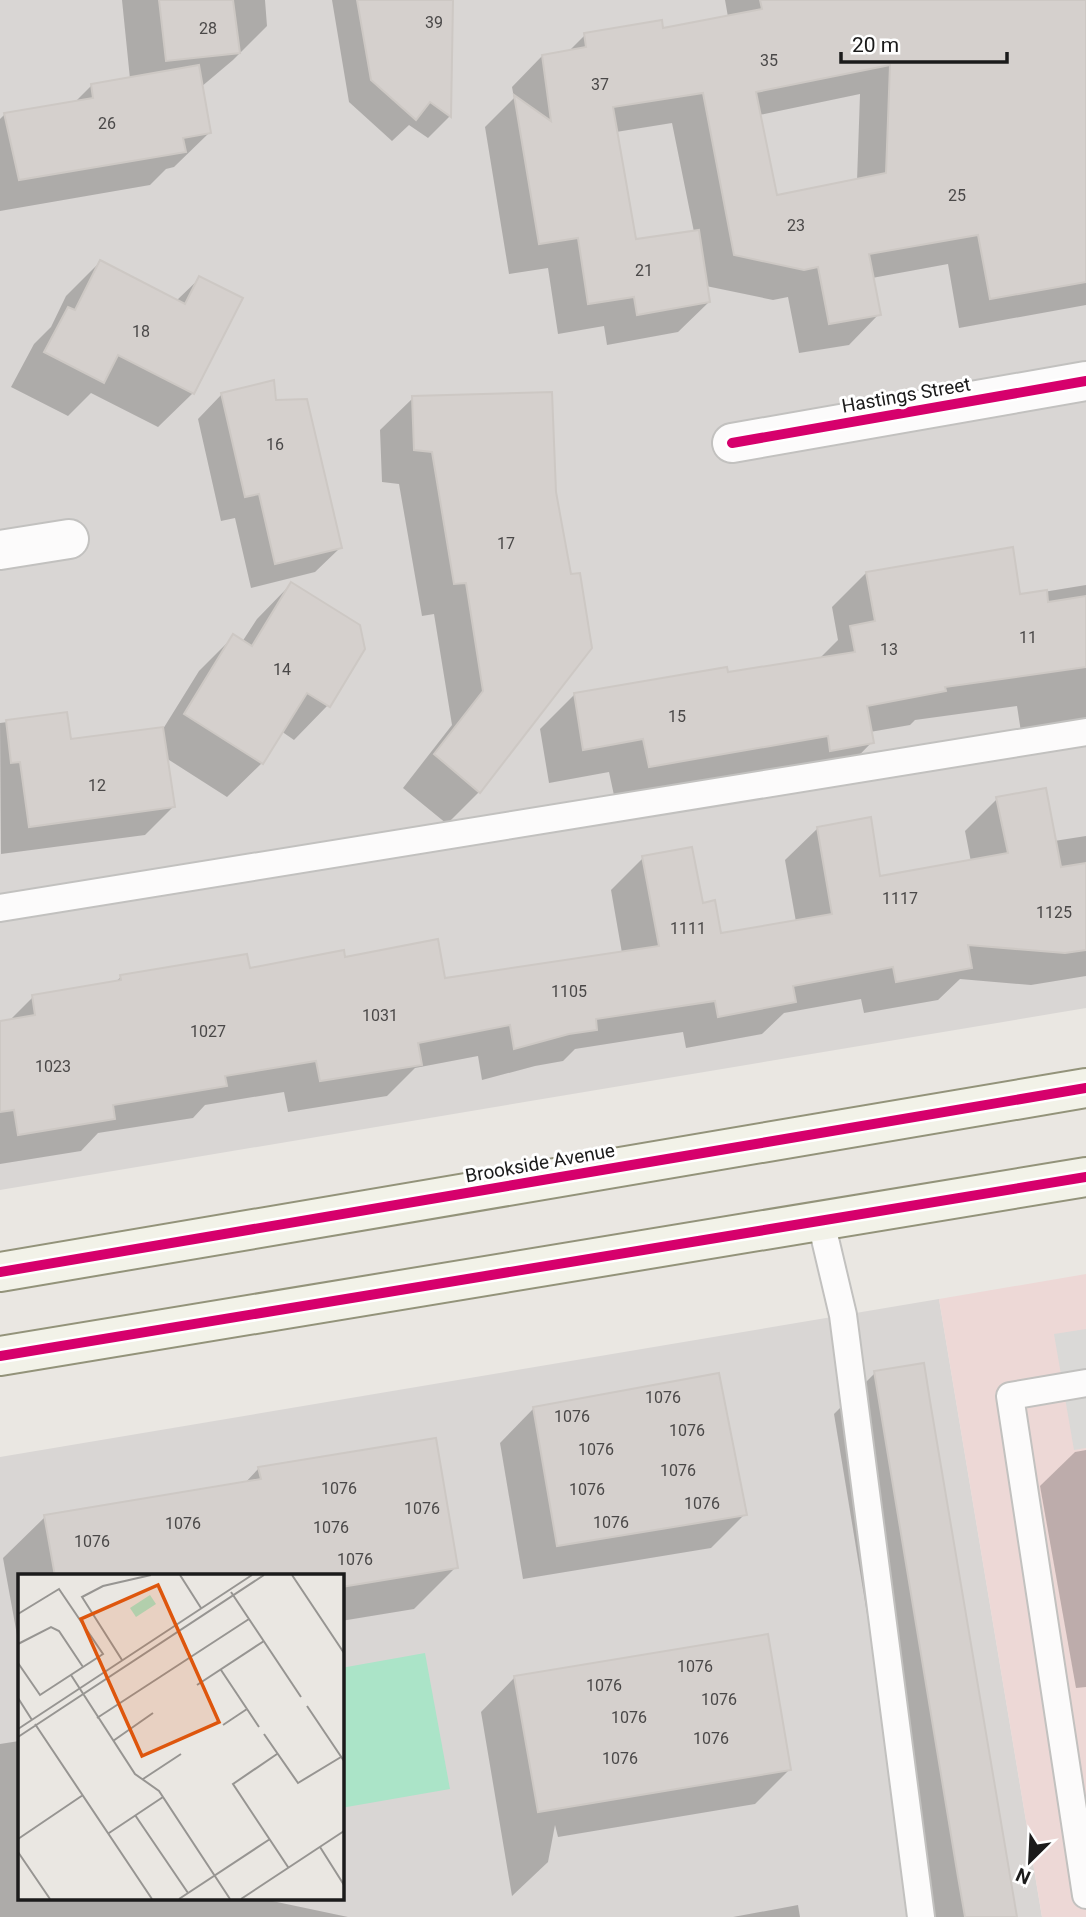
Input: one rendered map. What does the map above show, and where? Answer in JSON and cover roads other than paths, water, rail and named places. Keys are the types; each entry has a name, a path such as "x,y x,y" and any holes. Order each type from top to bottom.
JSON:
{"main road":[{"name":"Brookside Avenue","path":"0,1272 1086,1088"},
{"path":"0,1356 1086,1177"}],"street":[{"name":"Hastings Street","path":"732,443 1086,381"},
{"path":"0,550 69,539"}],"lane":[{"path":"0,908 1086,732"},
{"path":"821,1222 843,1315 921,1917"},
{"path":"1086,1383 1010,1396 1086,1895"}]}
